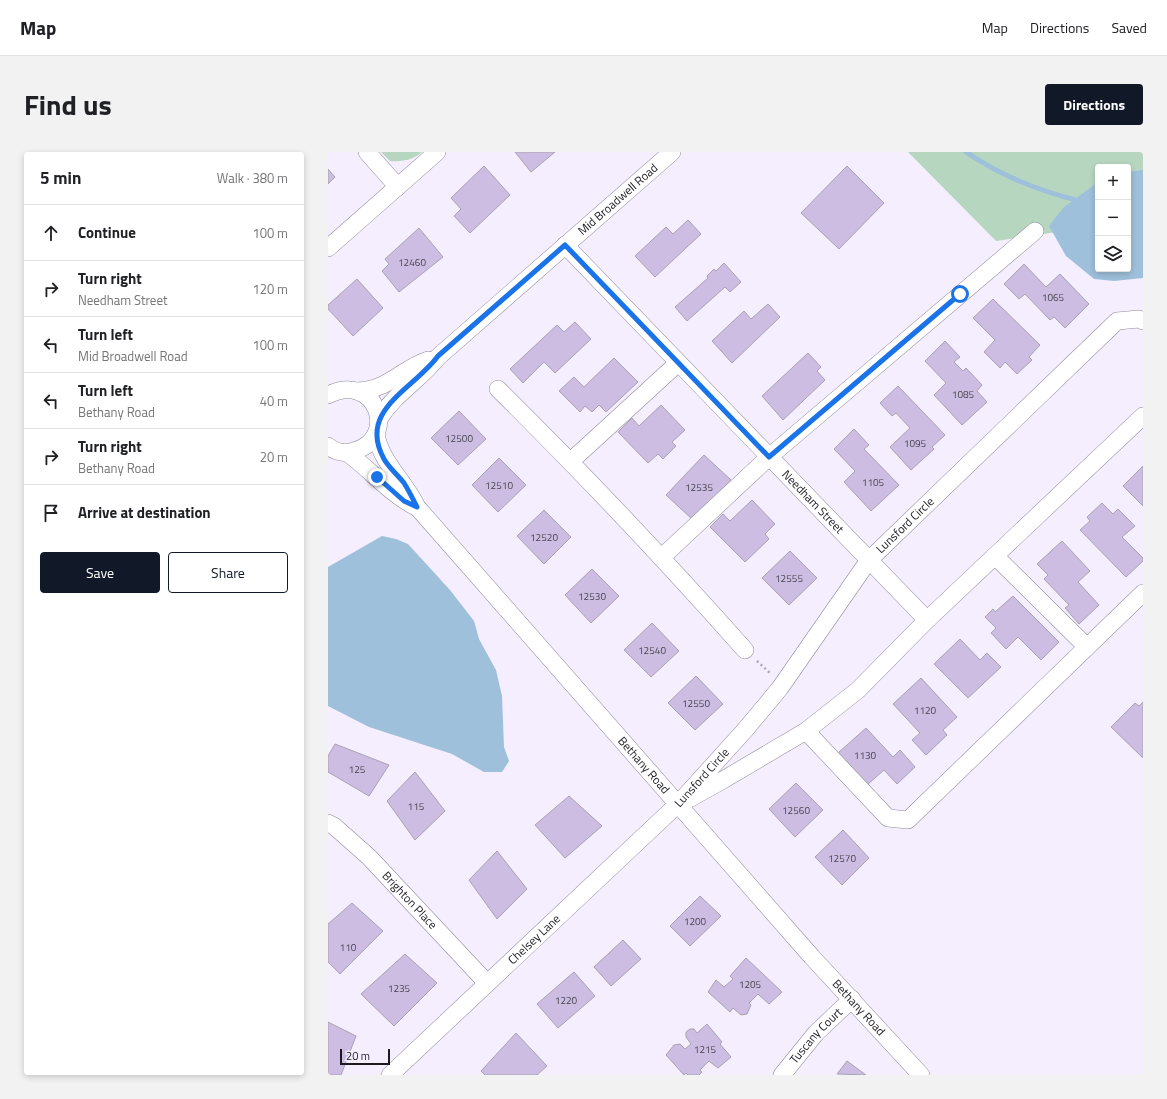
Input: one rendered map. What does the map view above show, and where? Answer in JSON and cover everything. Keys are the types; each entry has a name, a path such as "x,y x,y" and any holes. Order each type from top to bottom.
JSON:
{"street":[{"path":"367,152 398,187"},
{"path":"328,248 437,152"},
{"name":"Mid Broadwell Road","path":"346,452 362,449 371,442 378,426 394,399 425,372 438,356 672,152"},
{"path":"662,557 769,457 1036,231"},
{"name":"Needham Street","path":"565,245 927,620"},
{"name":"Lunsford Circle","path":"678,804 745,730 782,685 869,560 1117,321 1143,320"},
{"name":"Mid Broadwell Road","path":"339,389 369,390 383,386 424,361 438,356"},
{"path":"571,461 678,363"},
{"name":"Bethany Road","path":"339,389 367,396 374,403 378,426 378,445 385,460 403,483 417,507 812,957 921,1075"},
{"path":"498,389 571,461 662,557 745,650"},
{"name":"Lunsford Circle","path":"678,804 724,780 806,731 858,690 927,620 1143,416"},
{"name":"Bethany Road","path":"328,446 332,449 346,452 364,465 404,501 417,507"},
{"path":"995,556 1086,647"},
{"path":"806,731 888,818 908,820 1143,593"},
{"name":"Chelsey Lane","path":"390,1075 678,804"},
{"name":"Brighton Place","path":"328,823 334,826 369,858 487,983"},
{"name":"Tuscany Court","path":"782,1075 816,1033 852,999"}],"path":[{"path":"745,650 782,685"}],"green space":[{"path":"381,152 422,152 411,159 403,161 390,161"},
{"path":"908,152 1143,152 1143,220 1131,222 1131,164 1095,164 1095,226 996,241"}],"water":[{"path":"1143,170 1143,278 1114,281 1094,279 1066,256 1049,226 1063,208 1095,184 1095,272 1131,272 1131,172"},
{"path":"382,536 396,539 408,544 450,590 474,621 479,639 496,670 502,696 504,747 509,761 502,772 484,772 452,754 369,727 328,706 328,567"}],"building":[{"path":"515,152 555,152 531,172"},
{"path":"484,166 510,195 470,233 454,216 461,209 451,198"},
{"path":"847,166 884,203 839,249 801,213"},
{"path":"328,169 335,177 328,184"},
{"path":"688,220 701,234 655,277 635,256 666,227 673,234"},
{"path":"419,228 443,257 399,292 382,271 389,264 385,259"},
{"path":"724,263 741,282 730,292 725,287 687,321 675,307 708,278 707,276 714,269 716,271"},
{"path":"1024,264 1046,287 1060,274 1089,304 1065,328 1054,317 1050,320 1025,294 1019,299 1004,284"},
{"path":"357,279 383,308 353,336 328,309 328,305"},
{"path":"993,299 1040,345 1029,357 1032,360 1017,374 1005,362 1000,368 984,352 995,340 973,318"},
{"path":"768,304 780,317 732,363 712,341 744,311 751,319"},
{"path":"575,322 591,339 555,373 544,362 523,383 510,369 557,325 564,332"},
{"path":"945,341 960,357 954,362 963,371 966,368 982,385 977,391 987,402 962,425 934,395 946,383 925,361"},
{"path":"808,353 821,367 817,371 825,380 783,420 762,396"},
{"path":"614,358 638,382 606,412 599,405 592,412 585,406 580,412 559,391 574,377 584,387"},
{"path":"898,386 945,435 932,447 934,449 911,470 890,447 910,428 896,413 892,416 880,403"},
{"path":"661,405 685,430 672,442 676,446 663,459 658,454 648,463 618,432 632,418 639,426"},
{"path":"459,411 486,439 458,465 431,438"},
{"path":"854,429 869,445 864,449 899,485 871,511 844,482 855,471 834,449"},
{"path":"704,455 731,480 693,520 666,495"},
{"path":"499,458 526,485 498,512 472,485"},
{"path":"1143,466 1143,506 1123,486"},
{"path":"752,500 775,524 765,534 769,539 745,562 710,527 723,514 730,521"},
{"path":"1102,503 1113,514 1118,509 1135,526 1122,537 1143,558 1143,561 1126,577 1080,530 1090,521 1087,517"},
{"path":"544,510 571,537 544,564 517,536"},
{"path":"1062,541 1090,571 1078,582 1099,605 1079,624 1065,608 1069,605 1044,579 1048,575 1037,564"},
{"path":"790,551 817,578 789,605 762,578"},
{"path":"592,569 619,596 591,623 565,595"},
{"path":"1013,596 1059,642 1041,660 1018,637 1006,649 991,633 996,628 985,617 993,609 995,612"},
{"path":"652,623 679,651 651,677 624,650"},
{"path":"960,639 980,660 987,653 1001,667 968,698 934,664"},
{"path":"696,676 723,704 695,730 668,703"},
{"path":"921,678 957,717 943,730 947,735 926,755 912,740 920,733 893,704"},
{"path":"1143,702 1143,758 1111,727 1135,703 1139,706"},
{"path":"866,728 893,757 900,750 915,767 897,784 884,770 867,785 838,753"},
{"path":"335,744 389,765 369,796 328,772 328,756"},
{"path":"415,772 445,811 415,840 387,801"},
{"path":"796,783 823,810 795,837 769,809"},
{"path":"569,796 602,826 565,858 535,825"},
{"path":"843,830 869,858 842,885 815,857"},
{"path":"497,851 527,889 497,919 469,880"},
{"path":"700,896 721,916 690,946 670,926"},
{"path":"352,903 383,931 340,974 328,962 328,924"},
{"path":"623,940 641,959 611,986 594,967"},
{"path":"405,954 437,983 394,1026 361,994"},
{"path":"746,958 782,992 769,1004 758,994 749,1003 751,1005 747,1014 741,1015 733,1008 730,1012 708,992 716,980 724,987 733,979 730,976"},
{"path":"574,972 595,996 558,1028 537,1004"},
{"path":"328,1022 356,1036 341,1075 328,1075"},
{"path":"707,1024 722,1042 720,1044 731,1057 718,1068 709,1061 700,1070 702,1072 699,1075 688,1075 686,1073 684,1075 666,1055 674,1045 680,1044 685,1049 691,1044 686,1037 686,1032 690,1029 694,1029 697,1033"},
{"path":"516,1033 547,1066 537,1075 485,1075 481,1071"},
{"path":"847,1061 866,1075 837,1074"}],"waterway":[{"path":"966,152 979,161 1021,182 1080,201"}],"route":[{"path":"377,477 404,501 417,507 403,483 385,460 378,445 376,434 379,419 385,408 425,372 438,356 565,245 769,457 960,294"}]}
